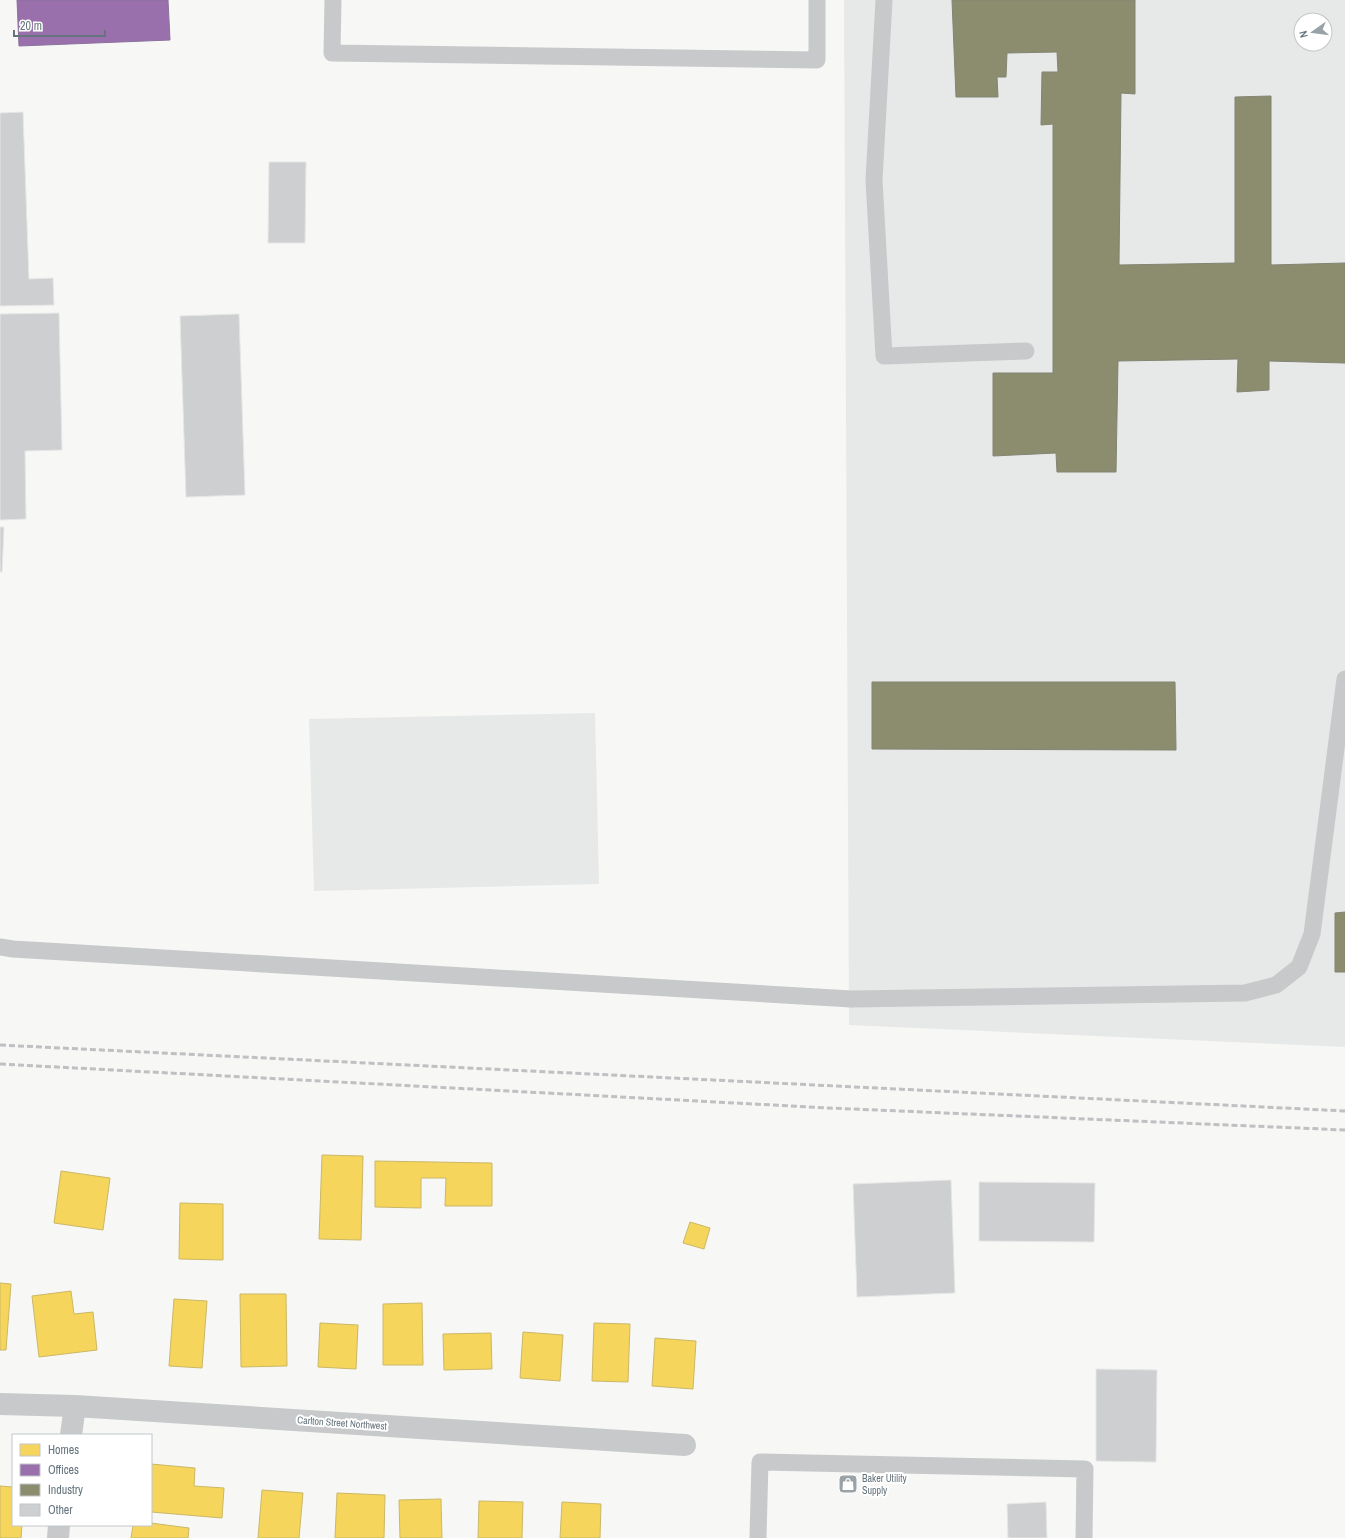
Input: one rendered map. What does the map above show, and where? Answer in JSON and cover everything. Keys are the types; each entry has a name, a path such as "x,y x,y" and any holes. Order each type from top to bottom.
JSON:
{"street":[{"name":"Carlton Street Northwest","path":"0,1404 75,1406 684,1445"},
{"path":"71,1434 75,1406"},
{"path":"58,1538 59,1526"}],"lane":[{"path":"333,0 332,53 816,60 817,0"},
{"path":"884,0 874,180 884,356 1026,351"},
{"path":"0,947 13,950 851,999 1245,993 1276,985 1299,967 1312,934 1345,679"},
{"path":"758,1538 760,1462 1085,1469 1084,1538"}],"shaded area":[{"path":"844,0 1345,0 1345,1047 849,1025"},
{"path":"595,713 599,884 314,891 309,719"}],"building: Homes":[{"path":"322,1155 363,1156 361,1240 319,1239"},
{"path":"375,1161 492,1163 492,1206 445,1206 446,1178 421,1178 421,1208 375,1207"},
{"path":"61,1171 110,1178 103,1230 54,1223"},
{"path":"180,1203 223,1204 223,1260 179,1259"},
{"path":"690,1222 710,1228 704,1249 683,1243"},
{"path":"0,1283 11,1284 6,1350 0,1350"},
{"path":"71,1291 74,1314 93,1312 97,1350 39,1357 32,1296"},
{"path":"240,1294 286,1294 287,1366 241,1367"},
{"path":"174,1299 207,1301 202,1368 169,1366"},
{"path":"422,1303 423,1365 383,1365 383,1304"},
{"path":"320,1323 358,1325 356,1369 318,1367"},
{"path":"594,1323 630,1324 628,1382 592,1381"},
{"path":"523,1332 563,1335 560,1381 520,1378"},
{"path":"491,1333 492,1369 444,1370 443,1334"},
{"path":"655,1338 696,1341 693,1389 652,1386"},
{"path":"152,1464 195,1468 194,1486 224,1488 222,1518 152,1512"},
{"path":"0,1486 12,1487 12,1526 22,1526 21,1538 0,1538"},
{"path":"262,1490 303,1493 299,1538 258,1538"},
{"path":"337,1493 385,1495 384,1538 335,1538"},
{"path":"441,1499 442,1538 400,1538 399,1500"},
{"path":"479,1501 523,1502 522,1538 478,1538"},
{"path":"562,1502 601,1504 600,1538 560,1538"},
{"path":"152,1523 189,1528 188,1538 131,1538 133,1526 152,1526"}],"building: Offices":[{"path":"17,0 168,0 170,40 19,46"}],"building: Industry":[{"path":"952,0 1135,0 1135,94 1121,93 1119,265 1235,263 1235,97 1271,96 1271,265 1345,263 1345,363 1269,361 1269,390 1237,392 1238,359 1118,361 1116,472 1057,472 1056,453 993,456 993,373 1053,373 1053,124 1041,125 1042,72 1058,72 1057,52 1007,53 1006,77 997,77 998,97 956,97"},
{"path":"872,682 1175,682 1176,750 872,749"},
{"path":"1345,912 1345,972 1335,972 1335,913"}],"building: Other":[{"path":"23,112 29,279 53,278 54,305 0,306 0,113"},
{"path":"269,162 306,162 305,243 268,243"},
{"path":"59,313 62,450 25,451 26,519 0,520 0,314"},
{"path":"239,314 245,495 186,497 180,316"},
{"path":"0,527 4,527 2,572 0,572"},
{"path":"951,1180 955,1293 857,1297 853,1184"},
{"path":"979,1182 1095,1183 1094,1242 979,1241"},
{"path":"1096,1369 1157,1370 1156,1462 1096,1461"},
{"path":"1046,1502 1047,1538 1008,1538 1007,1504"}],"railway":[{"path":"0,1045 1345,1111"},
{"path":"0,1064 829,1108 1345,1130"}],"place":[{"name":"Baker Utility Supply","path":"848,1484"}]}
